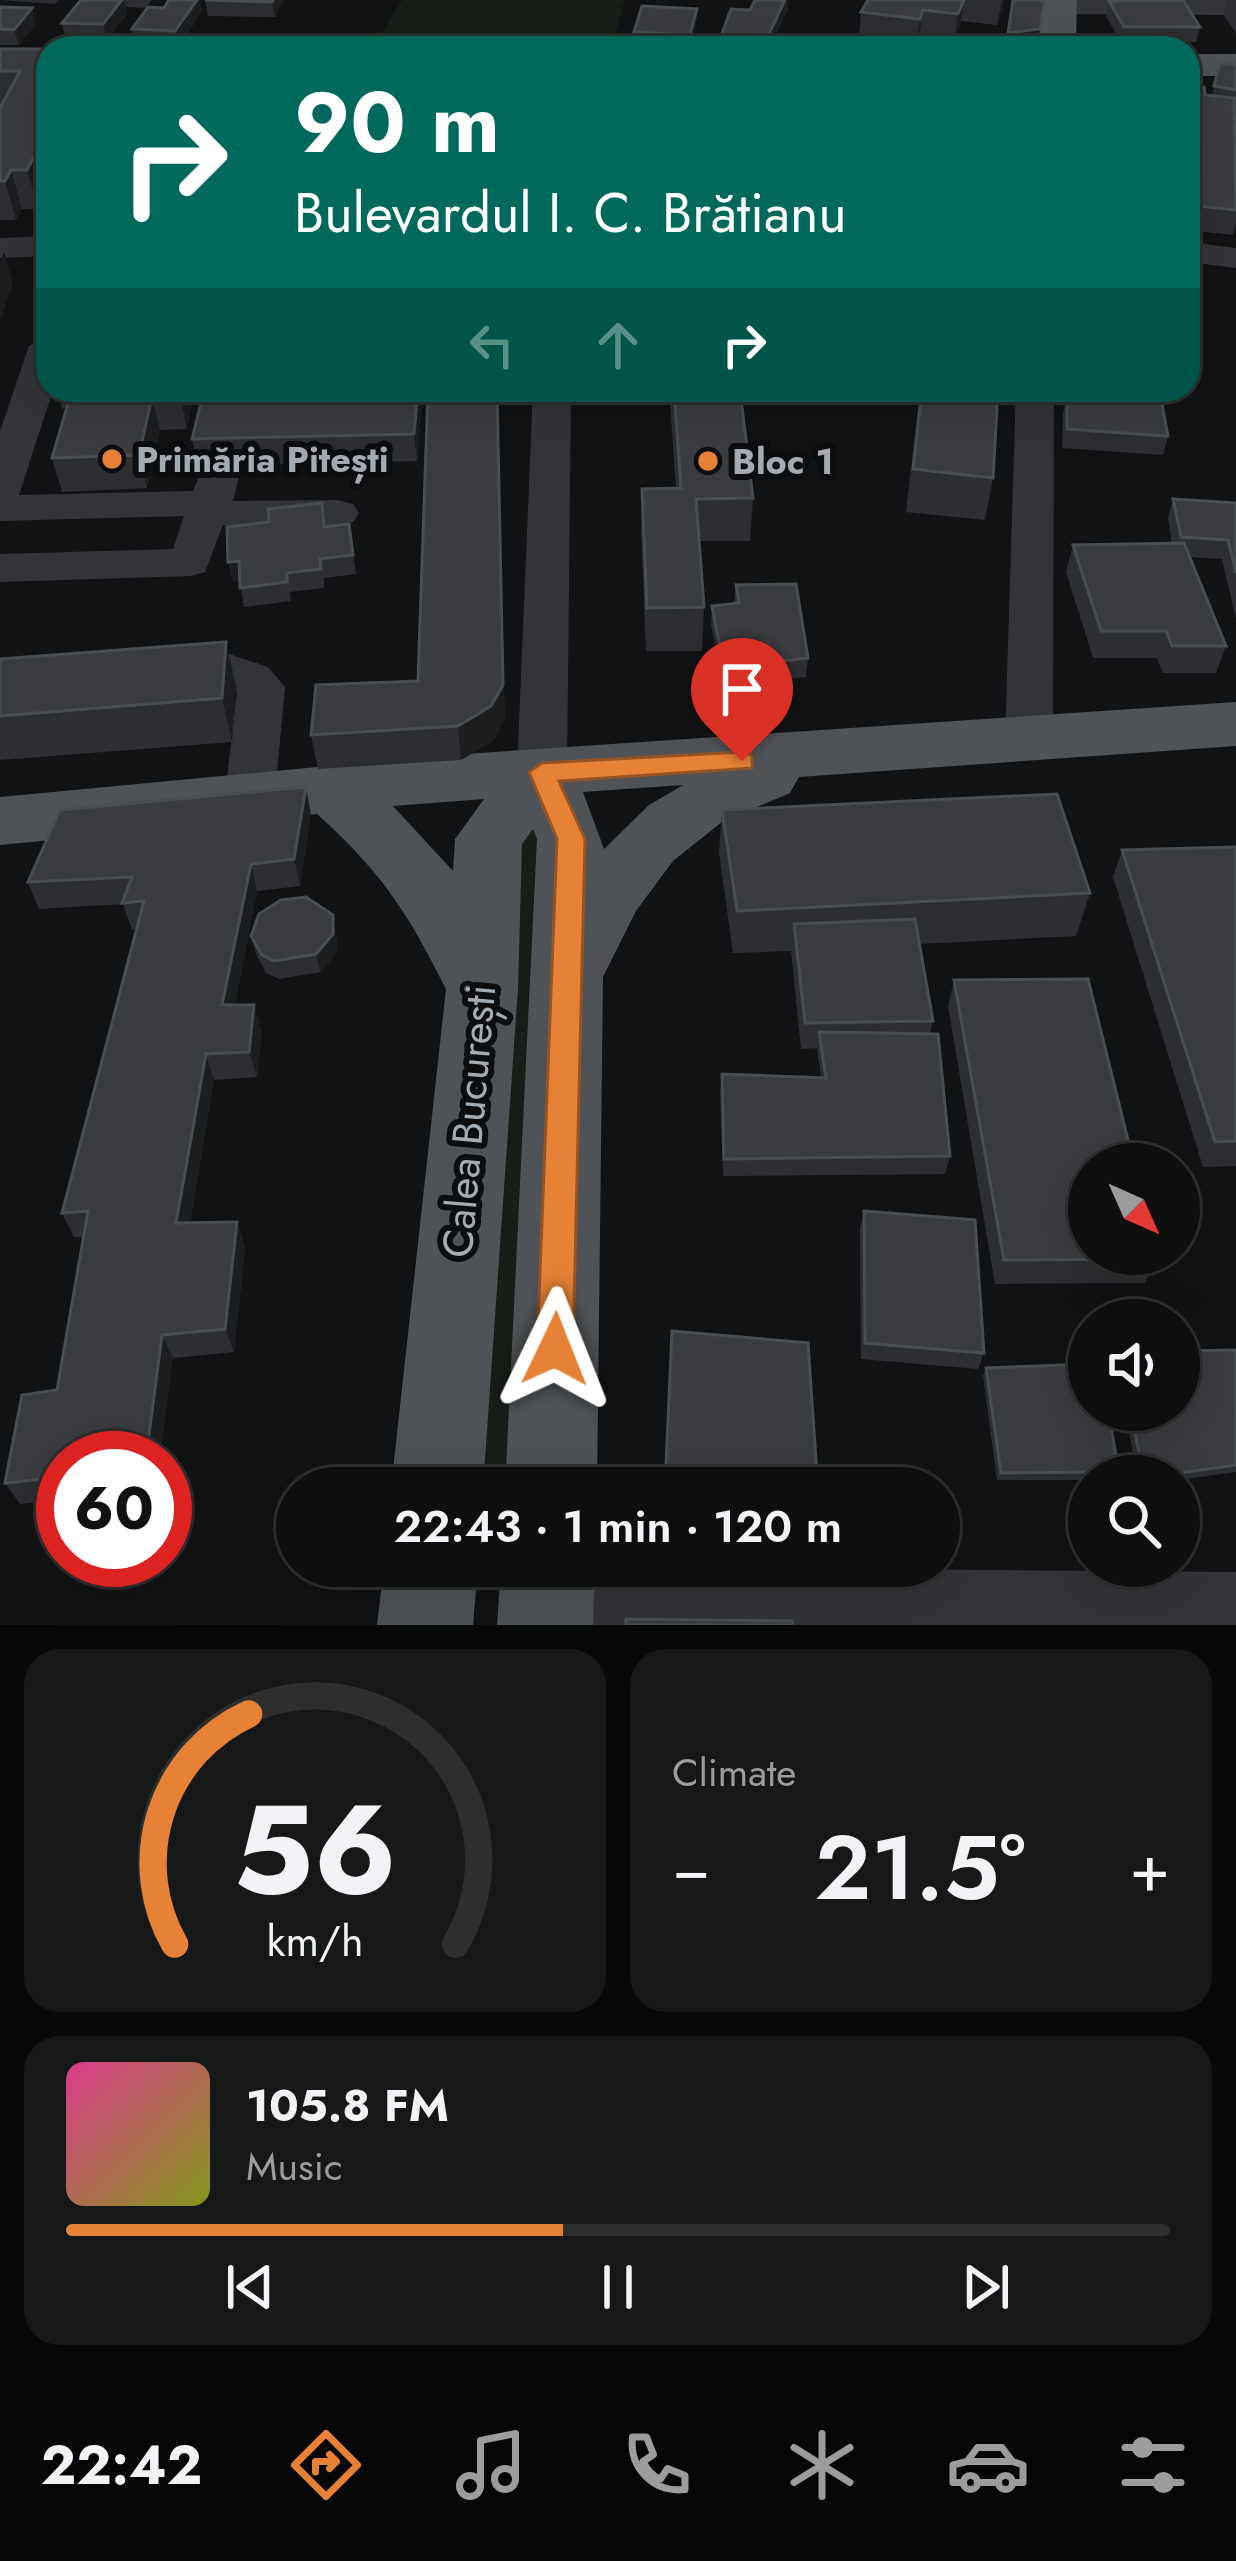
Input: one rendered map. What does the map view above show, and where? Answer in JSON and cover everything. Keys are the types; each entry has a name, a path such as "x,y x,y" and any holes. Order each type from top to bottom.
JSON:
{"main road":[{"path":"1058,36 1059,4"},
{"path":"1200,65 1236,65"},
{"path":"0,821 250,794 837,756 1236,724"},
{"path":"568,978 609,888 638,850 680,814 737,786 837,756"},
{"name":"Calea București","path":"439,1467 482,989 489,839 542,772 571,839 551,1467"},
{"path":"329,788 419,870 458,929 482,989"},
{"path":"425,1625 428,1587"}],"street":[{"path":"1059,4 1236,7"},
{"path":"1200,254 1236,258"},
{"path":"36,382 2,485 214,484"},
{"name":"Calea București","path":"542,772 551,402"},
{"path":"1029,741 1035,402"},
{"path":"214,484 216,512 338,513"},
{"path":"0,568 190,562 214,484"},
{"path":"116,679 232,669 248,674 261,687 250,794"},
{"path":"547,1595 1236,1610"}],"shaded area":[{"path":"402,0 625,0 614,36 380,36"},
{"path":"542,772 543,1467 438,1467 489,839"}],"building":[{"path":"81,0 122,0 103,24 62,23"},
{"path":"169,0 197,0 175,31 132,29 148,7 164,8"},
{"path":"755,0 785,0 769,34 721,36 731,9 750,10"},
{"path":"868,0 964,0 958,14 923,10 920,19 861,12"},
{"path":"1013,0 1045,0 1040,29 1008,33"},
{"path":"1183,0 1200,27 1124,27 1109,1"},
{"path":"642,6 697,9 690,35 634,32"},
{"path":"0,7 32,8 14,30 0,29"},
{"path":"0,49 36,49 36,153 27,170 11,170 5,181 0,181 0,108 20,71 0,71"},
{"path":"1220,63 1236,65 1236,90 1214,86"},
{"path":"1200,86 1205,95 1234,98 1236,210 1200,206"},
{"path":"68,402 151,402 139,455 52,458"},
{"path":"201,402 417,402 414,434 192,439"},
{"path":"428,402 497,402 503,685 491,706 458,726 311,735 316,685 418,681"},
{"name":"Bloc 1","path":"675,402 741,402 753,498 696,499 704,607 647,608 642,489 681,488"},
{"path":"921,402 997,402 993,478 913,469"},
{"path":"1067,402 1143,402 1162,404 1168,436 1067,429"},
{"path":"1173,499 1236,503 1236,573 1228,540 1181,537"},
{"path":"322,503 324,527 349,524 353,555 320,559 321,569 287,573 287,582 240,588 239,561 228,562 227,527 269,522 268,509"},
{"path":"1184,543 1226,646 1172,646 1166,631 1101,631 1073,545"},
{"path":"796,584 808,658 724,668 712,606 739,603 736,585"},
{"path":"226,642 222,698 0,716 0,659"},
{"path":"306,787 294,859 251,864 222,1005 254,1005 249,1052 206,1054 176,1223 237,1222 225,1329 162,1335 150,1431 36,1431 36,1480 5,1483 22,1395 57,1390 88,1211 62,1213 144,901 122,903 132,877 28,882 60,810"},
{"path":"1057,794 1090,893 737,911 722,810"},
{"path":"1236,847 1236,1141 1215,1142 1122,850"},
{"path":"306,897 333,915 333,934 316,954 274,961 262,955 251,936 259,914 281,900"},
{"path":"915,919 933,1021 805,1023 794,924"},
{"path":"1088,979 1129,1143 1068,1143 1068,1260 1004,1260 954,980"},
{"path":"819,1032 938,1034 950,1156 724,1159 722,1074 826,1078"},
{"path":"864,1211 975,1220 984,1353 865,1343"},
{"path":"672,1331 808,1343 816,1467 666,1467"},
{"path":"1236,1350 1236,1465 1200,1470 1200,1455 1140,1455 1134,1431 1200,1431 1200,1351"},
{"path":"1068,1365 1068,1431 1112,1431 1116,1455 1068,1455 1068,1472 1001,1473 986,1368"},
{"path":"626,1619 792,1621 792,1625 626,1625"}],"place":[{"name":"Primăria Pitești","path":"112,459"},
{"name":"Bloc 1","path":"708,461"}],"route":[{"path":"555,1349 571,839 542,772 742,761"}]}
